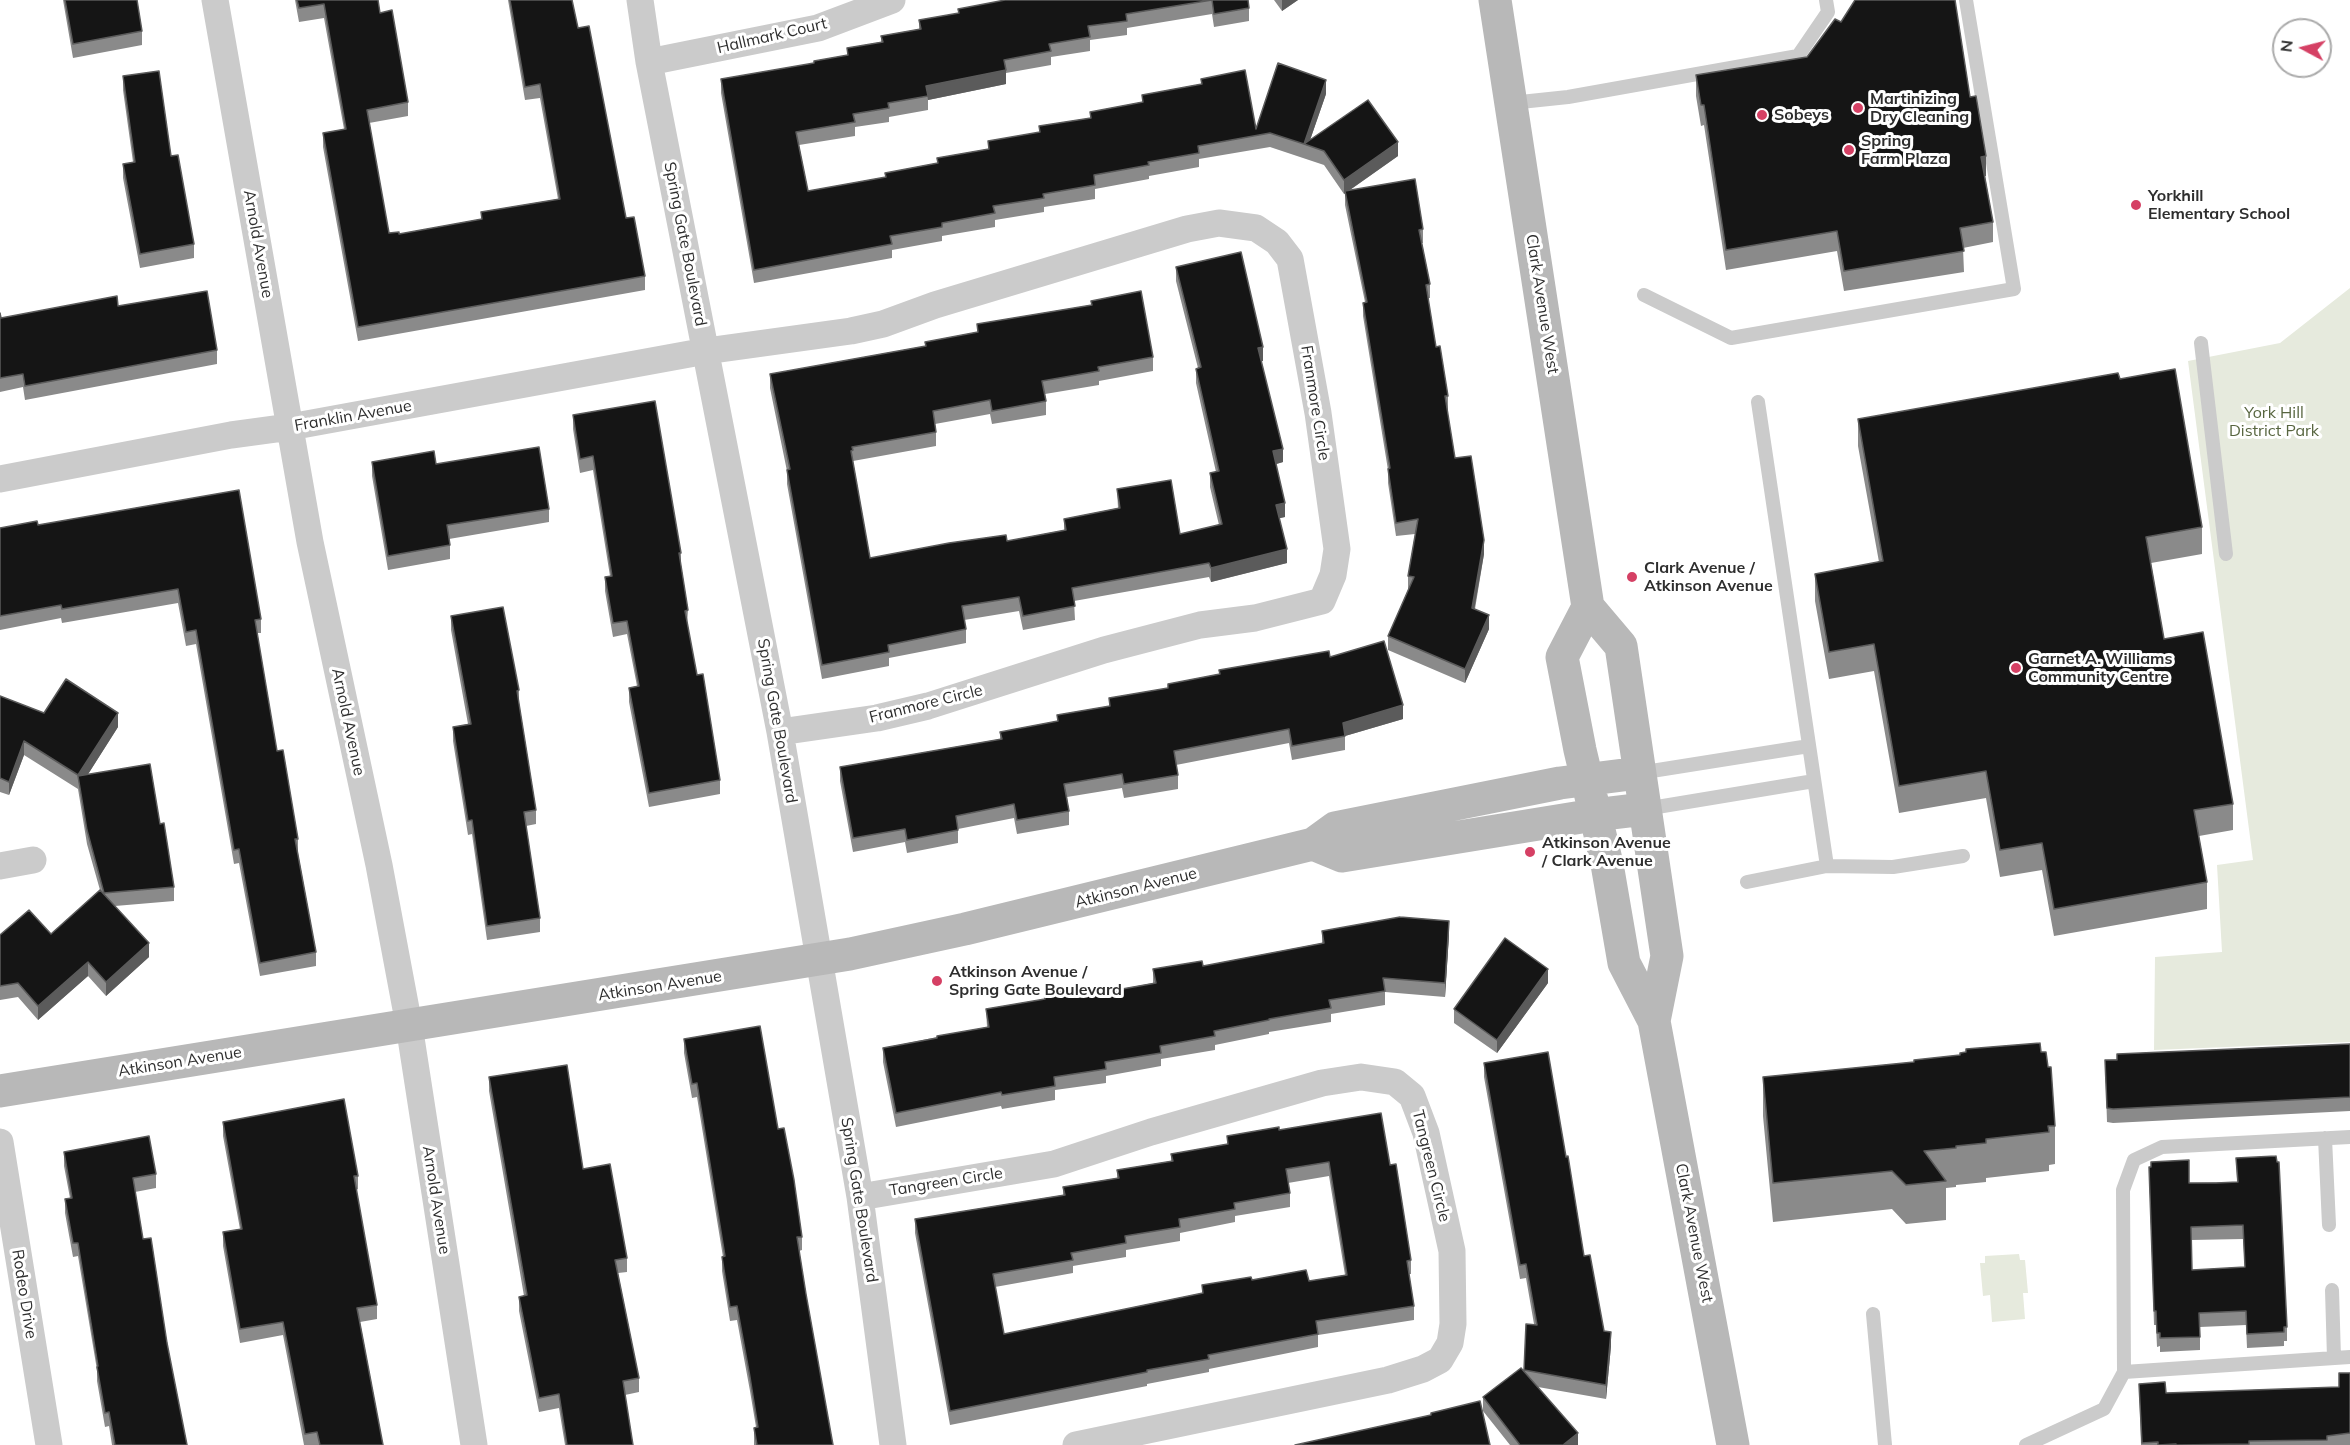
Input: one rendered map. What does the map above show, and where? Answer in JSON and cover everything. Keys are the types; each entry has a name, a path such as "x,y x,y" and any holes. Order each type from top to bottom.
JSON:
{"street":[{"name":"Arnold Avenue","path":"215,0 310,542 379,865 409,1025 474,1445"},
{"name":"Spring Gate Boulevard","path":"640,0 649,62 780,732 860,1197 893,1445"},
{"name":"Hallmark Court","path":"649,62 818,28 892,0"},
{"name":"Clark Avenue West","path":"1495,0 1588,607 1621,646 1667,956 1654,1021"},
{"name":"Franmore Circle","path":"706,351 851,331 883,324 935,305 1187,229 1219,223 1256,228 1277,242 1290,259 1315,392 1337,549 1333,575 1322,601 1255,618 1200,626 1104,650 928,706 877,718 780,732"},
{"name":"Franklin Avenue","path":"0,479 231,435 290,427 706,351"},
{"name":"Clark Avenue West","path":"1588,607 1562,657 1594,815 1607,864 1624,963 1654,1021 1733,1445"},
{"name":"Atkinson Avenue","path":"0,1091 819,960 965,929 1313,844 1335,828 1560,783 1639,773"},
{"path":"1313,844 1342,856 1594,815 1645,809"},
{"path":"0,866 33,860"},
{"name":"Tangreen Circle","path":"860,1197 1054,1164 1151,1132 1322,1083 1362,1077 1395,1082 1412,1096 1426,1132 1452,1251 1453,1324 1450,1342 1440,1360 1423,1369 1388,1380 1076,1445"},
{"name":"Rodeo Drive","path":"0,1142 50,1445"}],"lane":[{"path":"1511,103 1568,97 1798,56 1828,12 1826,0"},
{"path":"1644,295 1731,338 2014,289 1966,0"},
{"path":"2201,343 2226,554"},
{"path":"1758,402 1827,866"},
{"path":"1639,773 1809,746"},
{"path":"1645,809 1814,781"},
{"path":"1747,882 1827,866 1893,867 1964,856"},
{"path":"2026,1445 2104,1409 2124,1372 2123,1190 2134,1160 2162,1147 2350,1137"},
{"path":"2325,1138 2329,1225"},
{"path":"2332,1290 2334,1358"},
{"path":"1873,1314 1885,1445"},
{"path":"2124,1372 2350,1357"}],"green space":[{"name":"York Hill District Park","path":"2350,288 2350,1042 2154,1050 2155,957 2222,952 2217,865 2253,860 2188,361 2280,343"},
{"path":"2019,1254 2020,1260 2025,1260 2028,1293 2023,1293 2025,1319 1992,1322 1990,1295 1983,1296 1980,1263 1985,1263 1985,1256"}],"building":[{"path":"65,0 137,0 142,31 73,44"},
{"path":"297,0 378,0 380,13 392,10 408,102 367,110 389,233 399,232 399,234 482,219 481,212 560,199 540,84 525,87 510,0 572,0 578,28 589,26 626,218 634,217 645,276 358,327 323,133 346,129 324,4 299,8"},
{"path":"1005,0 1212,0 1126,14 1127,21 1088,26 1090,37 1049,44 1051,51 1004,60 1006,70 926,86 928,96 888,103 889,108 853,114 855,122 796,132 808,191 886,177 885,173 938,163 937,158 989,149 988,141 1040,132 1039,126 1091,118 1090,112 1143,102 1142,95 1202,84 1201,79 1245,70 1256,129 1278,63 1326,80 1304,144 1270,133 1198,146 1199,153 1094,175 1095,185 1043,194 1044,198 993,206 995,213 942,223 942,227 890,236 892,244 754,270 721,79 848,55 847,48 883,42 881,36 921,29 919,20 959,13 958,9"},
{"path":"1212,0 1248,0 1249,8 1214,14"},
{"name":"Spring Farm Plaza","path":"1855,0 1955,0 1970,97 1976,96 1986,156 1981,157 1993,222 1960,228 1964,251 1844,271 1837,231 1726,250 1704,105 1701,105 1696,75 1807,57 1835,19 1841,22"},
{"path":"159,71 171,156 178,155 194,244 140,254 123,164 135,162 123,76"},
{"path":"1368,100 1398,142 1344,180 1324,151 1304,144"},
{"path":"1415,179 1423,229 1419,230 1430,284 1426,285 1436,347 1440,346 1455,458 1471,456 1484,540 1472,608 1489,615 1465,669 1388,636 1414,577 1408,576 1418,519 1396,523 1388,469 1390,468 1363,303 1367,302 1345,191"},
{"path":"1241,252 1263,347 1258,348 1283,449 1273,451 1285,503 1276,505 1287,549 1211,568 1209,563 1072,588 1075,606 1023,616 1019,597 962,606 966,629 888,645 889,652 822,665 787,470 790,469 770,374 926,346 925,342 978,332 977,324 1092,305 1091,301 1141,291 1153,357 1098,367 1099,371 1042,381 1046,401 992,411 990,400 933,411 936,432 852,447 870,558 949,543 1006,535 1007,541 1066,530 1064,519 1120,508 1117,489 1171,480 1180,534 1222,524 1210,473 1219,471 1196,369 1201,367 1176,267"},
{"path":"207,291 217,350 25,386 23,374 0,378 0,313 1,318 117,296 118,306"},
{"name":"Garnet A. Williams Community Centre","path":"2175,369 2202,527 2146,537 2164,639 2203,632 2233,804 2194,810 2207,882 2054,909 2042,843 2000,850 1986,771 1899,786 1874,644 1829,652 1815,574 1883,561 1858,419 2118,373 2120,379"},
{"path":"655,401 681,553 679,553 688,610 685,611 697,675 703,674 720,780 649,793 629,688 639,686 627,621 613,623 605,577 612,576 593,456 580,459 573,415"},
{"path":"539,447 549,509 447,525 450,545 388,556 372,462 434,451 436,464"},
{"path":"239,490 261,619 255,620 277,751 283,750 298,839 295,839 316,952 260,963 239,849 234,850 196,630 186,632 178,589 62,609 61,605 0,616 0,528 37,521 38,525"},
{"path":"503,607 519,690 517,691 536,810 524,812 540,918 487,926 472,820 468,821 453,727 471,724 451,616"},
{"path":"1384,641 1403,705 1343,723 1345,736 1292,746 1289,729 1174,751 1178,775 1124,784 1122,774 1064,784 1069,811 1017,820 1014,804 956,816 958,830 907,840 905,829 853,838 840,767 1002,739 1000,732 1058,721 1057,715 1110,706 1109,698 1168,688 1168,684 1220,674 1219,670 1329,651 1330,657"},
{"path":"66,679 118,713 78,775 24,741 9,782 0,778 0,696 44,713"},
{"path":"150,764 160,824 164,823 174,887 104,893 87,830 78,776"},
{"path":"100,890 149,943 106,982 88,962 38,1006 18,983 0,986 0,935 29,910 51,934"},
{"path":"1400,917 1449,921 1445,983 1383,978 1385,991 1329,1000 1331,1008 1214,1031 1215,1036 1160,1046 1161,1053 1105,1062 1106,1069 1054,1077 1055,1086 1002,1095 1001,1092 896,1113 883,1048 989,1027 986,1009 1045,999 1044,994 1093,987 1094,994 1156,983 1153,969 1202,961 1203,966 1324,943 1322,931"},
{"path":"1505,938 1548,969 1497,1040 1454,1009"},
{"path":"760,1026 778,1129 784,1128 794,1180 802,1237 797,1237 833,1445 757,1445 754,1428 758,1427 737,1306 730,1307 722,1257 725,1256 697,1083 692,1084 684,1039"},
{"path":"2040,1043 2041,1052 2046,1052 2048,1067 2051,1067 2055,1126 2048,1126 2049,1132 1986,1139 1986,1143 1924,1151 1946,1181 1906,1185 1892,1171 1773,1183 1763,1077 1914,1062 1914,1060 1960,1055 1966,1052 1966,1049"},
{"path":"2350,1044 2350,1097 2107,1108 2105,1060 2117,1060 2117,1054"},
{"path":"1548,1052 1584,1256 1590,1255 1604,1331 1611,1332 1606,1385 1524,1370 1526,1324 1537,1325 1526,1264 1520,1265 1484,1063"},
{"path":"567,1065 583,1169 610,1164 627,1258 615,1260 639,1378 623,1381 633,1445 567,1445 559,1394 539,1398 519,1297 527,1295 489,1077"},
{"path":"344,1099 358,1176 354,1176 377,1305 357,1308 383,1445 320,1445 317,1432 305,1434 283,1322 240,1329 223,1232 242,1229 223,1122"},
{"path":"1381,1113 1390,1165 1396,1164 1411,1260 1407,1261 1414,1306 1316,1321 1318,1334 1208,1355 1209,1359 1147,1370 1147,1372 950,1411 915,1219 1065,1195 1063,1187 1119,1178 1117,1170 1173,1161 1171,1154 1228,1144 1227,1136 1279,1127 1279,1130","holes":["1329,1162 1347,1275 1309,1281 1306,1270 1252,1280 1251,1277 1202,1285 1203,1293 1004,1334 993,1274 1073,1260 1071,1253 1126,1243 1125,1236 1180,1227 1179,1219 1235,1209 1234,1203 1290,1193 1286,1169"]},
{"path":"149,1136 156,1174 133,1178 143,1239 151,1238 167,1343 187,1445 115,1445 109,1412 105,1413 78,1243 73,1243 65,1199 72,1198 64,1152"},
{"path":"2276,1156 2279,1162 2287,1327 2284,1327 2284,1332 2247,1334 2246,1311 2199,1313 2200,1337 2160,1338 2160,1333 2157,1333 2156,1311 2154,1311 2149,1167 2151,1167 2151,1162 2189,1160 2189,1183 2238,1182 2236,1158","holes":["2243,1225 2245,1267 2192,1270 2191,1227"]},
{"path":"1521,1368 1578,1433 1563,1445 1520,1445 1483,1397"},
{"path":"2339,1373 2350,1373 2350,1433 2327,1436 2327,1440 2249,1441 2249,1444 2158,1445 2158,1442 2142,1443 2139,1384 2165,1382 2166,1393 2339,1387"},
{"path":"1480,1401 1490,1445 1295,1445 1431,1415 1431,1413"}],"place":[{"name":"Martinizing Dry Cleaning","path":"1858,108"},
{"name":"Sobeys","path":"1762,115"},
{"name":"Spring Farm Plaza","path":"1849,150"},
{"name":"Yorkhill Elementary School","path":"2136,205"},
{"name":"Clark Avenue / Atkinson Avenue","path":"1632,577"},
{"name":"Garnet A. Williams Community Centre","path":"2016,668"},
{"name":"Atkinson Avenue / Clark Avenue","path":"1530,852"},
{"name":"Atkinson Avenue / Spring Gate Boulevard","path":"937,981"}]}
